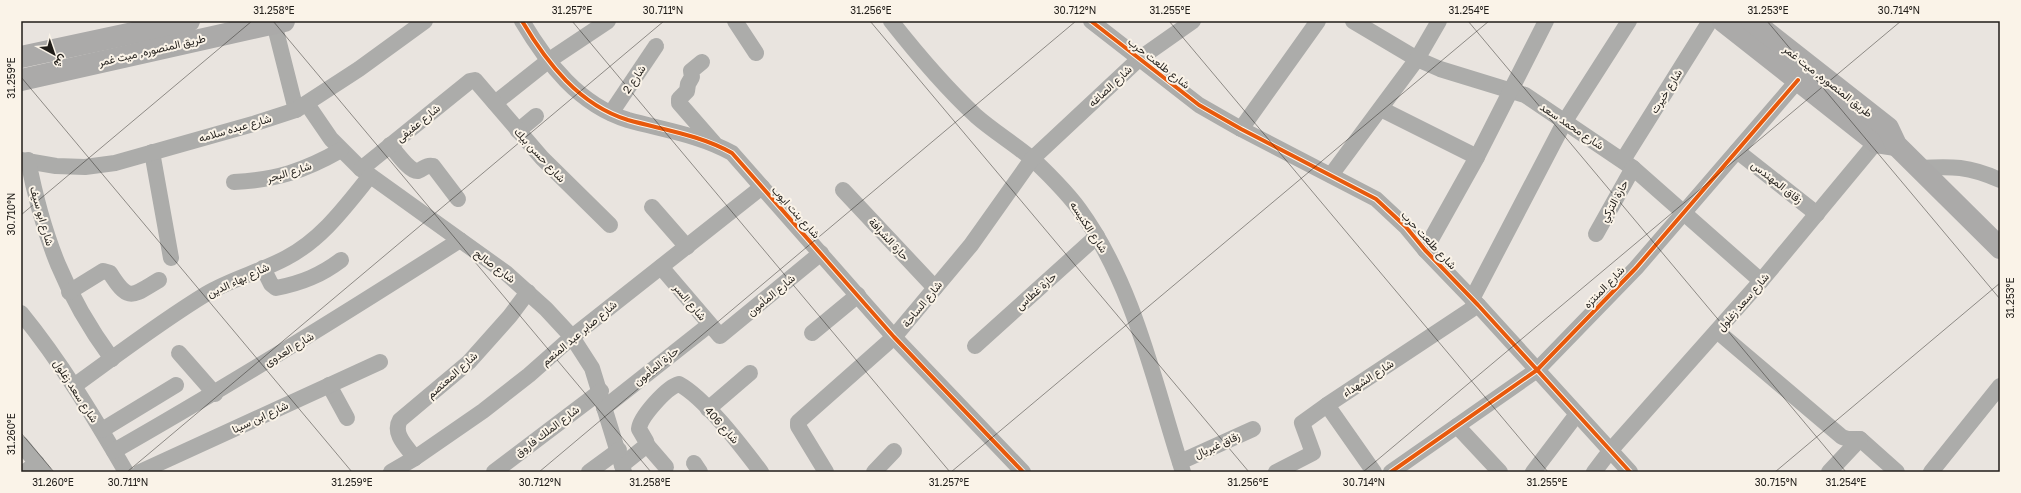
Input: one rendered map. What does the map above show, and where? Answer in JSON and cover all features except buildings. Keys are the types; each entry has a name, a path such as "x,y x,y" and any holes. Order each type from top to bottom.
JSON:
{"main road":[{"name":"طريق المنصوره, ميت غمر","path":"21,57 123,28 188,21"},
{"name":"طريق المنصوره, ميت غمر","path":"1723,21 1798,80 1887,138"},
{"name":"طريق المنصوره, ميت غمر","path":"1752,21 1887,138 2000,248"},
{"name":"طريق المنصوره, ميت غمر","path":"21,80 279,22"}],"street":[{"name":"شارع عبده سلامه","path":"24,160 56,166 85,166 115,163 253,124 302,107 425,21"},
{"name":"شارع بنت ايوب","path":"522,21 548,61 562,78 594,105 627,119 715,144 732,153 894,337 1017,470"},
{"path":"495,103 548,61 608,21"},
{"path":"736,21 756,53"},
{"name":"شارع الكنيسه","path":"892,21 918,54 976,116 1032,159 1078,207 1097,236 1114,269 1136,322 1164,404 1182,467"},
{"name":"شارع طلعت حرب","path":"1091,21 1199,105 1241,129 1376,199 1406,227 1425,250 1475,302 1630,472"},
{"name":"شارع الصاغه","path":"1032,159 1139,59 1193,21"},
{"path":"1241,129 1318,21"},
{"name":"شارع محمد سعد","path":"1353,21 1417,59 1440,69 1510,89 1525,95 1628,164 1761,281"},
{"path":"1331,175 1417,59 1439,21"},
{"path":"1425,250 1476,157 1546,21"},
{"path":"1475,302 1565,122 1629,21"},
{"name":"شارع خيرت","path":"1628,164 1710,21"},
{"name":"شارع صالح","path":"279,22 302,107 341,150 365,172 506,273 528,292 572,337 592,368 622,462"},
{"name":"شارع 2","path":"612,113 656,46"},
{"path":"702,62 691,71 692,77 688,84 688,90 679,102 715,144"},
{"name":"شارع حسن بيك","path":"476,80 518,131 575,193 610,225"},
{"name":"شارع عفيفى","path":"365,172 390,146 470,81 476,80"},
{"name":"شارع المنتزه","path":"1391,472 1537,370 1636,268 1798,80"},
{"path":"1381,109 1476,157"},
{"path":"518,131 536,116"},
{"name":"شارع سعد زغلول","path":"1594,472 1610,451 1761,281 1817,214 1887,138"},
{"path":"390,146 412,170 418,171 426,166 433,166 458,199"},
{"name":"شارع البحر","path":"234,182 262,180 290,174 316,164 341,150"},
{"name":"زقاق المهندس","path":"1737,151 1817,214"},
{"path":"152,152 171,258"},
{"name":"شارع الساحة","path":"826,472 797,422 894,337 970,245 1032,159"},
{"name":"شارع ابو سيف","path":"24,160 43,228 69,292 92,332 112,359"},
{"name":"حارة التركي","path":"1596,234 1628,164"},
{"path":"1919,168 1954,166 1984,173 2000,180"},
{"name":"شارع بهاء الدين","path":"74,386 188,305 211,291 285,259 305,247 323,232 365,172"},
{"name":"شارع صابر عبد المنعم","path":"391,472 415,458 483,412 529,375 572,337 762,187"},
{"name":"حارة الشرافة","path":"843,190 935,288"},
{"path":"652,207 687,247"},
{"name":"حارة غطاس","path":"975,346 1097,236"},
{"name":"شارع العدوى","path":"114,451 215,394 321,329 460,240"},
{"name":"شارع المأمون","path":"720,336 821,253"},
{"path":"263,268 271,284 276,288 296,284 312,278 341,260"},
{"name":"شارع السر","path":"661,268 708,325 720,336"},
{"path":"69,292 103,271 110,273 120,289 128,294 137,294 159,280"},
{"name":"شارع المعتصم","path":"415,458 398,434 398,425 400,420 470,362 510,316 528,292"},
{"path":"812,333 858,295"},
{"name":"شارع الشهداء","path":"1276,472 1313,453 1302,424 1475,302"},
{"name":"شارع سعد زغلول","path":"21,312 74,386 126,472"},
{"name":"حارة المأمون","path":"604,408 708,325"},
{"path":"1717,331 1842,437 1848,439 1860,439 1897,472"},
{"path":"179,353 215,394"},
{"name":"شارع ابن سينا","path":"140,472 380,362"},
{"path":"708,409 750,373"},
{"name":"شارع 406","path":"646,445 647,442 639,428 641,422 660,398 679,384 708,409 736,440 761,472"},
{"path":"102,430 176,385"},
{"path":"329,385 347,418"},
{"path":"1930,472 2000,386"},
{"name":"شارع الملك فاروق","path":"494,472 600,391"},
{"path":"1327,405 1374,472"},
{"path":"1533,472 1577,414"},
{"path":"1457,426 1500,472"},
{"name":"زقاق غبريال","path":"1182,467 1254,429"},
{"path":"1829,472 1860,439"},
{"path":"21,444 35,469"},
{"path":"589,472 622,462 646,445 666,467"},
{"path":"874,472 894,451"}],"cycle path":[{"path":"522,21 542,52 566,81 594,104 610,113 628,120 695,137 732,153 894,337 1023,472"},
{"path":"1091,21 1199,105 1241,129 1376,199 1406,227 1425,250 1478,305 1630,472"},
{"path":"1391,472 1537,370 1636,268 1798,80"}]}
